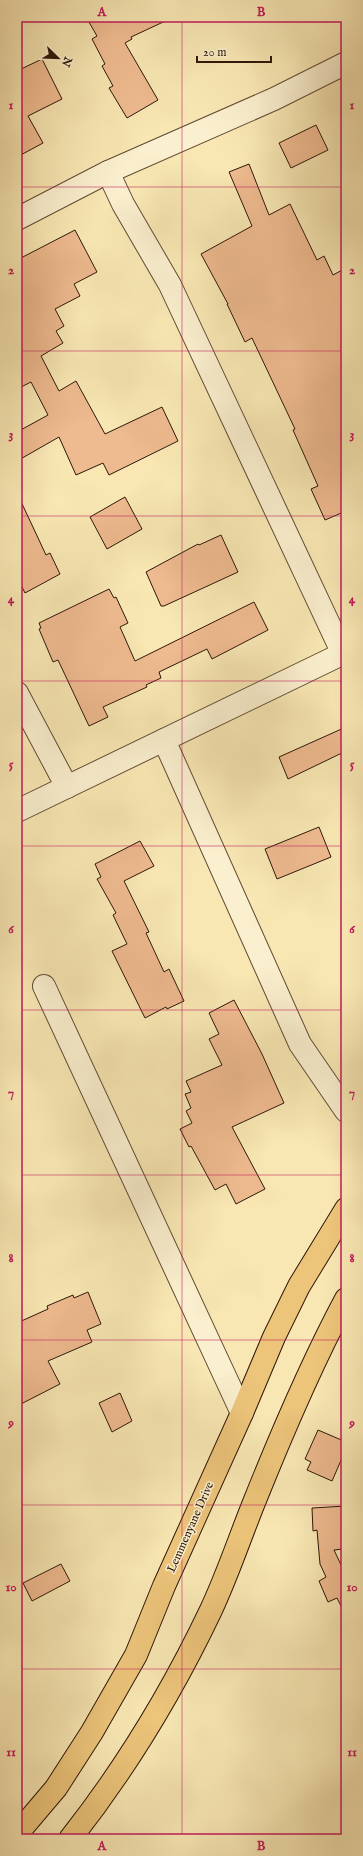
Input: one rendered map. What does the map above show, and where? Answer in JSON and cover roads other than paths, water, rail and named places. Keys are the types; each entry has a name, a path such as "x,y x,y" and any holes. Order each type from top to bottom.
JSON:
{"main road":[{"name":"Lemmenyane Drive","path":"17,1834 56,1788 92,1732 136,1655 195,1516 242,1413 274,1337 299,1286 346,1209"},
{"path":"70,1839 134,1750 174,1685 211,1609 281,1434 329,1331 346,1299"}],"street":[{"path":"17,219 108,172 274,99 346,63"},
{"path":"17,811 345,653 170,284 123,204 108,172"},
{"path":"17,693 67,787"},
{"path":"164,740 300,1044 346,1111"},
{"path":"44,986 242,1413"}]}
